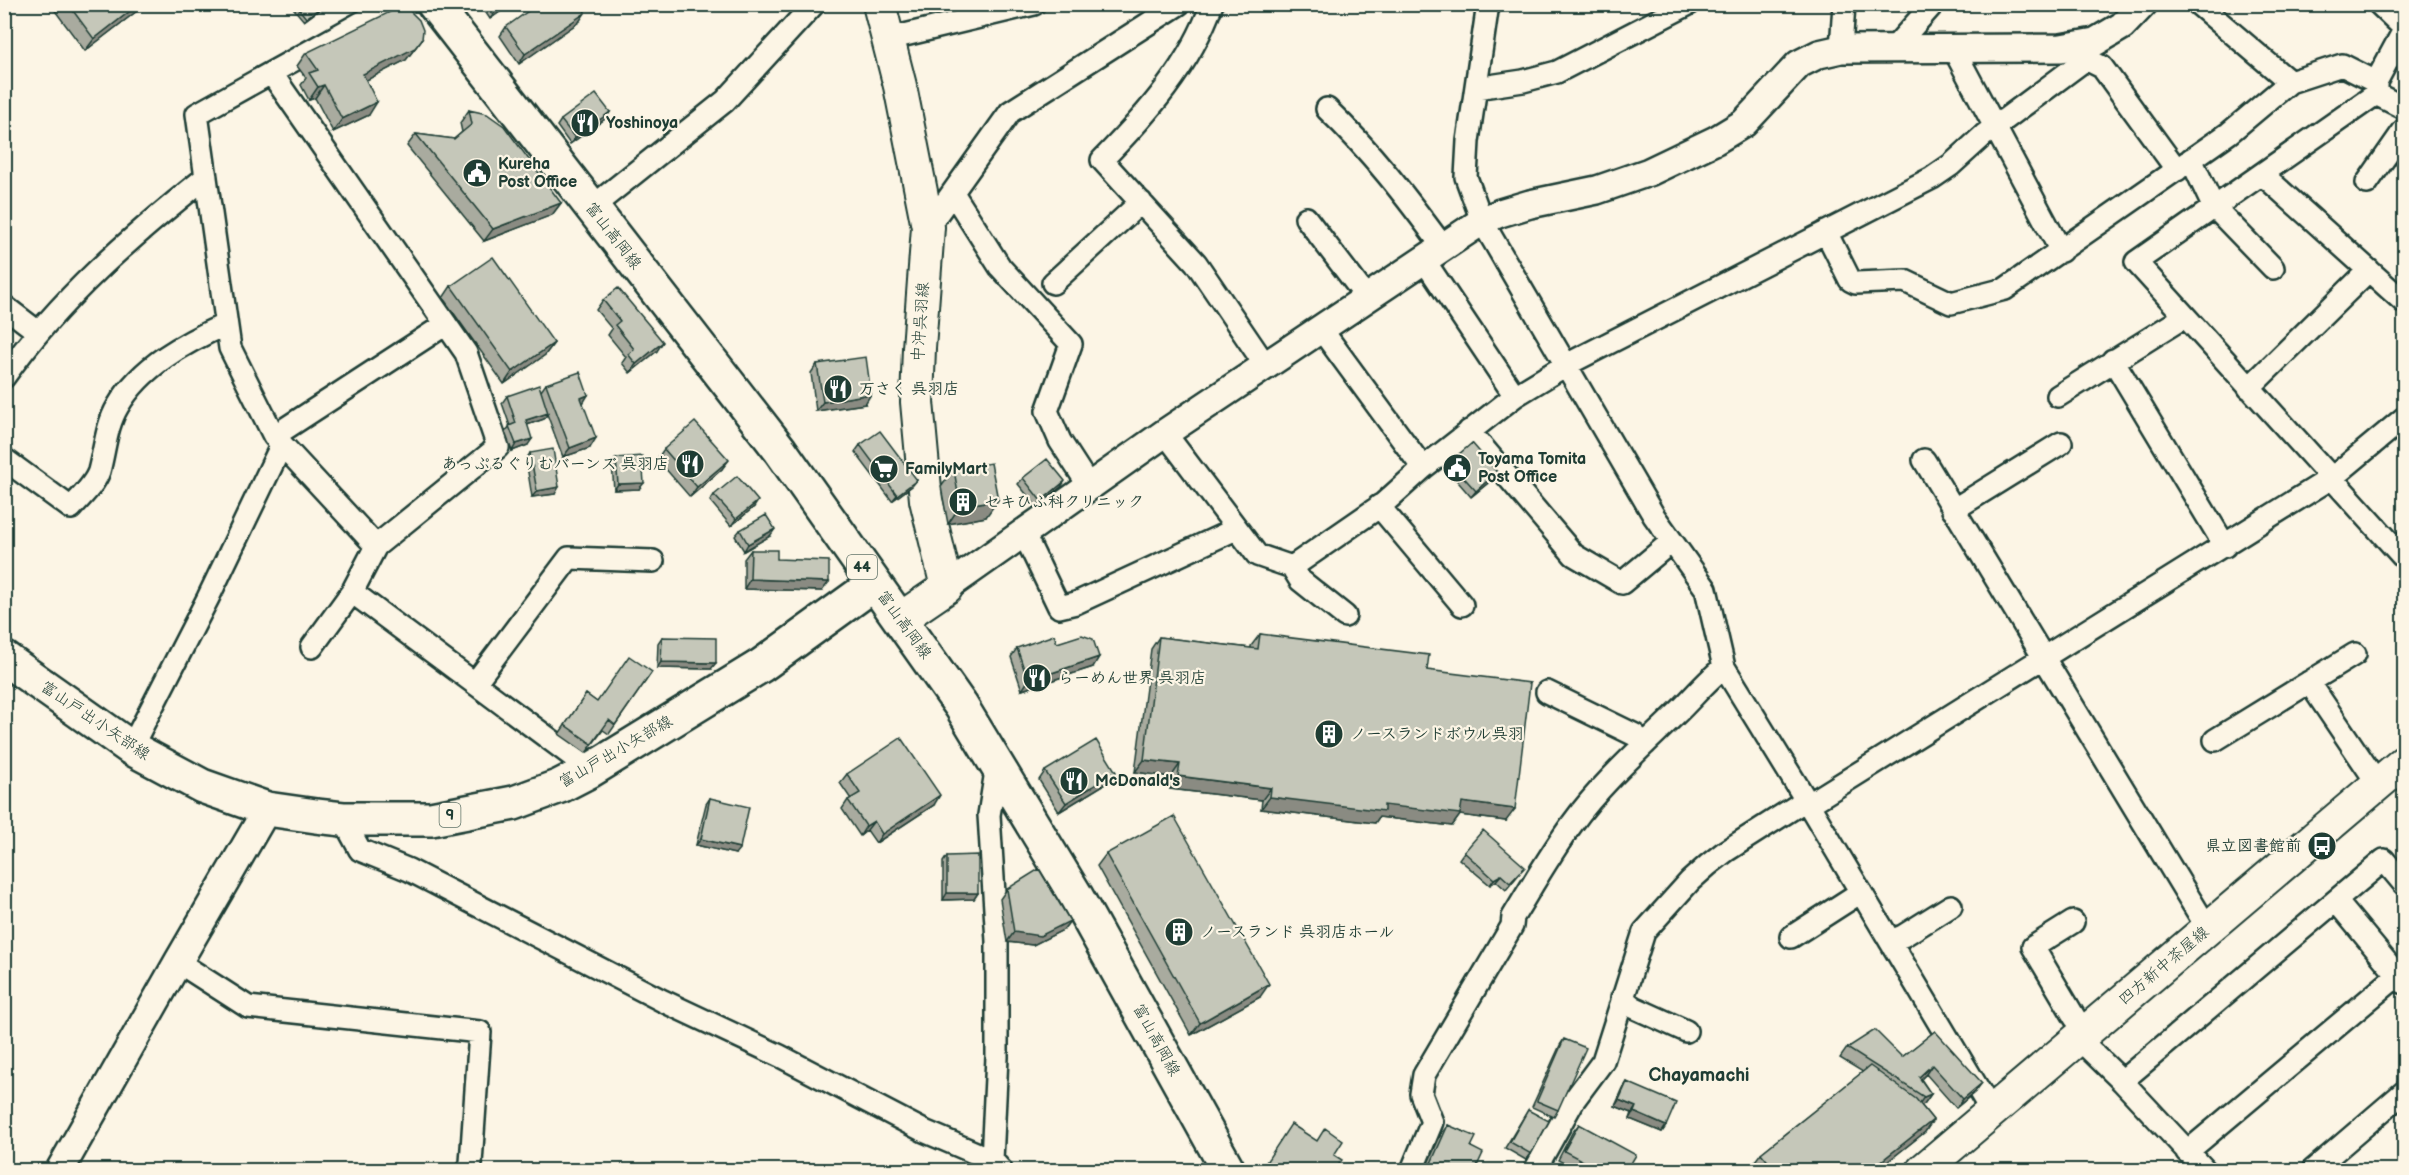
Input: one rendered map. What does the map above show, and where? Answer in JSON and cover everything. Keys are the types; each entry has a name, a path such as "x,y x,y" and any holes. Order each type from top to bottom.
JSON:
{"main road":[{"name":"富山高岡線","path":"434,4 780,450 961,706 1076,896 1228,1170"},
{"name":"中沖呉羽線","path":"879,4 900,86 928,227 917,402 926,500 947,587"},
{"name":"富山戸出小矢部線","path":"4,658 131,748 202,786 267,809 343,819 431,819 514,803 560,786 591,770 762,665 874,584"},
{"path":"900,619 947,587"},
{"name":"四方新中茶屋線","path":"1923,1170 2404,762"}],"street":[{"path":"376,546 278,440 230,348 197,114 395,4"},
{"path":"591,208 725,101 814,4"},
{"path":"888,39 1034,4"},
{"path":"928,227 1010,112 1179,4"},
{"path":"1212,4 1204,28 1164,92 1140,122 1102,160 1196,262 1266,366"},
{"path":"1488,4 1468,141 1466,177 1482,221 1671,542 1706,589 1724,668 1808,802 1992,1112"},
{"path":"1476,88 1523,81 1557,72 1689,4"},
{"path":"947,587 1165,433 1482,221 1530,204 1597,190 1649,172 1716,141 1744,123 1799,64 1819,54 1860,4"},
{"path":"1893,49 1933,4"},
{"path":"1292,567 1379,506 1423,468 1515,396 1566,365 1932,178 2122,26 2143,4"},
{"path":"2198,4 2290,82"},
{"path":"2379,4 2404,29 2376,88 2262,174 2213,206 2136,262 2404,558"},
{"path":"1842,26 1893,49 2061,48 2090,51 2184,165 2213,206 2273,268"},
{"path":"1953,48 2061,251"},
{"path":"1826,232 1850,280 1856,283 1905,281 1951,303 2005,289 2229,133 2290,82 2342,65 2404,108"},
{"path":"272,74 466,353 498,447 376,546 352,592 312,647"},
{"path":"1327,109 1392,177 1515,396"},
{"path":"2367,183 2404,130"},
{"path":"2262,174 2404,302"},
{"path":"4,377 38,333 130,239 206,177"},
{"path":"953,193 1000,267 1071,344 1047,411 1060,441 1089,486"},
{"path":"1053,283 1141,202"},
{"path":"1306,218 1367,298"},
{"path":"2249,387 2369,270"},
{"path":"4,306 38,333"},
{"path":"2058,396 2184,317"},
{"path":"4,459 71,508 98,474 105,439 118,405 146,373 187,342 226,324"},
{"path":"131,748 208,598 278,440 446,324"},
{"path":"1321,329 1423,468"},
{"path":"2113,360 2225,546"},
{"path":"1535,1170 1574,1100 1603,1061 1644,932 1690,881 1726,851 2225,546 2333,477 2400,430"},
{"path":"1469,431 1574,555 1622,583 1671,542"},
{"path":"1165,433 1257,555 1292,567 1300,580 1345,615"},
{"path":"1953,510 2061,444"},
{"path":"1924,460 2208,929"},
{"path":"1379,506 1462,605"},
{"path":"1023,532 1059,607 1076,603 1236,529"},
{"path":"475,683 569,558 653,561"},
{"path":"352,592 591,770"},
{"path":"2215,740 2355,654"},
{"path":"1412,1170 1432,1122 1421,1094 1424,1075 1512,926 1513,917 1571,825 1588,804 1713,676 1724,668"},
{"path":"2309,682 2378,784"},
{"path":"1547,692 1635,735 1645,744"},
{"path":"343,819 360,850 409,870 663,1001 780,1056 924,1131 997,1165 997,941 990,815 997,765"},
{"path":"60,1170 177,962 267,809"},
{"path":"2122,1081 2384,860 2404,884"},
{"path":"1791,937 1861,892"},
{"path":"2187,1152 2401,979 2336,901"},
{"path":"1890,940 1903,936 1951,906"},
{"path":"2073,922 2033,947 2075,1018 2083,1036 2205,1170"},
{"path":"177,962 248,1007 480,1032 471,1163 468,1170"},
{"path":"1622,998 1633,1007 1686,1031"},
{"path":"2313,1170 2404,1092"}],"building":[{"path":"68,4 139,4 94,39"},
{"path":"295,4 325,4 306,18"},
{"path":"538,4 584,4 585,13 525,54 506,27"},
{"path":"402,6 419,20 423,30 422,39 415,48 363,74 377,102 342,119 324,85 318,87 309,73 318,70 306,53"},
{"path":"596,94 610,112 575,138 561,120"},
{"path":"469,110 487,114 504,126 561,203 493,229 416,134 454,139 472,124"},
{"path":"493,257 554,343 512,372 451,286"},
{"path":"618,288 663,342 636,364 628,354 634,349 615,325 620,321 603,300"},
{"name":"万さく 呉羽店","path":"866,357 871,394 823,402 817,364"},
{"path":"580,372 588,395 581,398 596,438 570,448 546,384"},
{"path":"539,385 548,413 526,420 532,439 516,444 509,426 516,423 507,396"},
{"name":"あっぷるぐりむバーンズ 呉羽店","path":"695,422 729,460 697,487 664,449"},
{"name":"FamilyMart","path":"880,431 917,480 897,495 860,445"},
{"path":"1472,443 1497,472 1476,491 1450,462"},
{"path":"553,449 559,487 537,491 530,453"},
{"path":"642,456 644,483 618,484 616,458"},
{"path":"1047,459 1065,481 1041,501 1023,478"},
{"path":"991,463 998,500 960,506 954,469"},
{"path":"737,476 758,501 736,519 714,495"},
{"path":"766,515 775,529 748,544 740,530"},
{"path":"751,550 777,550 777,559 829,561 829,582 750,579"},
{"name":"ノースランドボウル呉羽","path":"1260,634 1429,655 1427,670 1530,683 1515,809 1462,802 1460,814 1384,805 1384,811 1270,797 1271,788 1178,776 1180,764 1144,760 1159,637 1258,649"},
{"name":"らーめん世界 呉羽店","path":"1054,635 1057,643 1082,635 1093,639 1099,657 1028,681 1017,648"},
{"path":"662,637 716,638 716,663 661,662"},
{"path":"629,656 652,672 615,725 609,720 592,744 565,725 586,694 597,702"},
{"path":"901,738 940,795 882,834 874,821 866,826 848,800 860,793 847,774"},
{"name":"McDonald's","path":"1096,740 1116,772 1066,803 1045,771"},
{"path":"710,798 749,807 740,848 701,839"},
{"name":"ノースランド 呉羽店ホール","path":"1174,816 1269,984 1200,1023 1106,854"},
{"path":"1483,830 1525,867 1510,883 1501,875 1494,879 1464,852"},
{"path":"978,855 978,893 947,893 947,856"},
{"path":"1039,869 1070,921 1040,936 1014,932 1007,889"},
{"path":"1875,1030 1902,1057 1935,1031 1982,1083 1963,1099 1932,1065 1919,1077 1931,1094 1924,1097 1847,1048"},
{"path":"1564,1039 1586,1048 1558,1110 1537,1101"},
{"path":"1870,1066 1916,1099 1933,1120 1870,1170 1775,1170 1761,1153"},
{"path":"1627,1082 1676,1103 1666,1126 1634,1112 1636,1107 1619,1100"},
{"path":"1528,1110 1549,1121 1531,1154 1510,1142"},
{"path":"1291,1124 1317,1141 1325,1128 1343,1141 1334,1155 1342,1160 1335,1170 1268,1170 1263,1167"},
{"path":"1579,1124 1636,1155 1627,1170 1600,1170 1564,1151"},
{"path":"1448,1125 1476,1137 1471,1147 1483,1153 1477,1166 1487,1170 1428,1170"}],"place":[{"name":"Yoshinoya","path":"585,123"},
{"name":"Kureha Post Office","path":"477,173"},
{"name":"万さく 呉羽店","path":"838,389"},
{"name":"あっぷるぐりむバーンズ 呉羽店","path":"690,464"},
{"name":"Toyama Tomita Post Office","path":"1457,468"},
{"name":"FamilyMart","path":"884,469"},
{"name":"セキひふ科クリニック","path":"963,502"},
{"name":"らーめん世界 呉羽店","path":"1037,678"},
{"name":"ノースランドボウル呉羽","path":"1329,734"},
{"name":"McDonald's","path":"1074,781"},
{"name":"県立図書館前","path":"2322,846"},
{"name":"ノースランド 呉羽店ホール","path":"1179,932"}],"district":[{"name":"Chayamachi","path":"1699,1075"}]}
